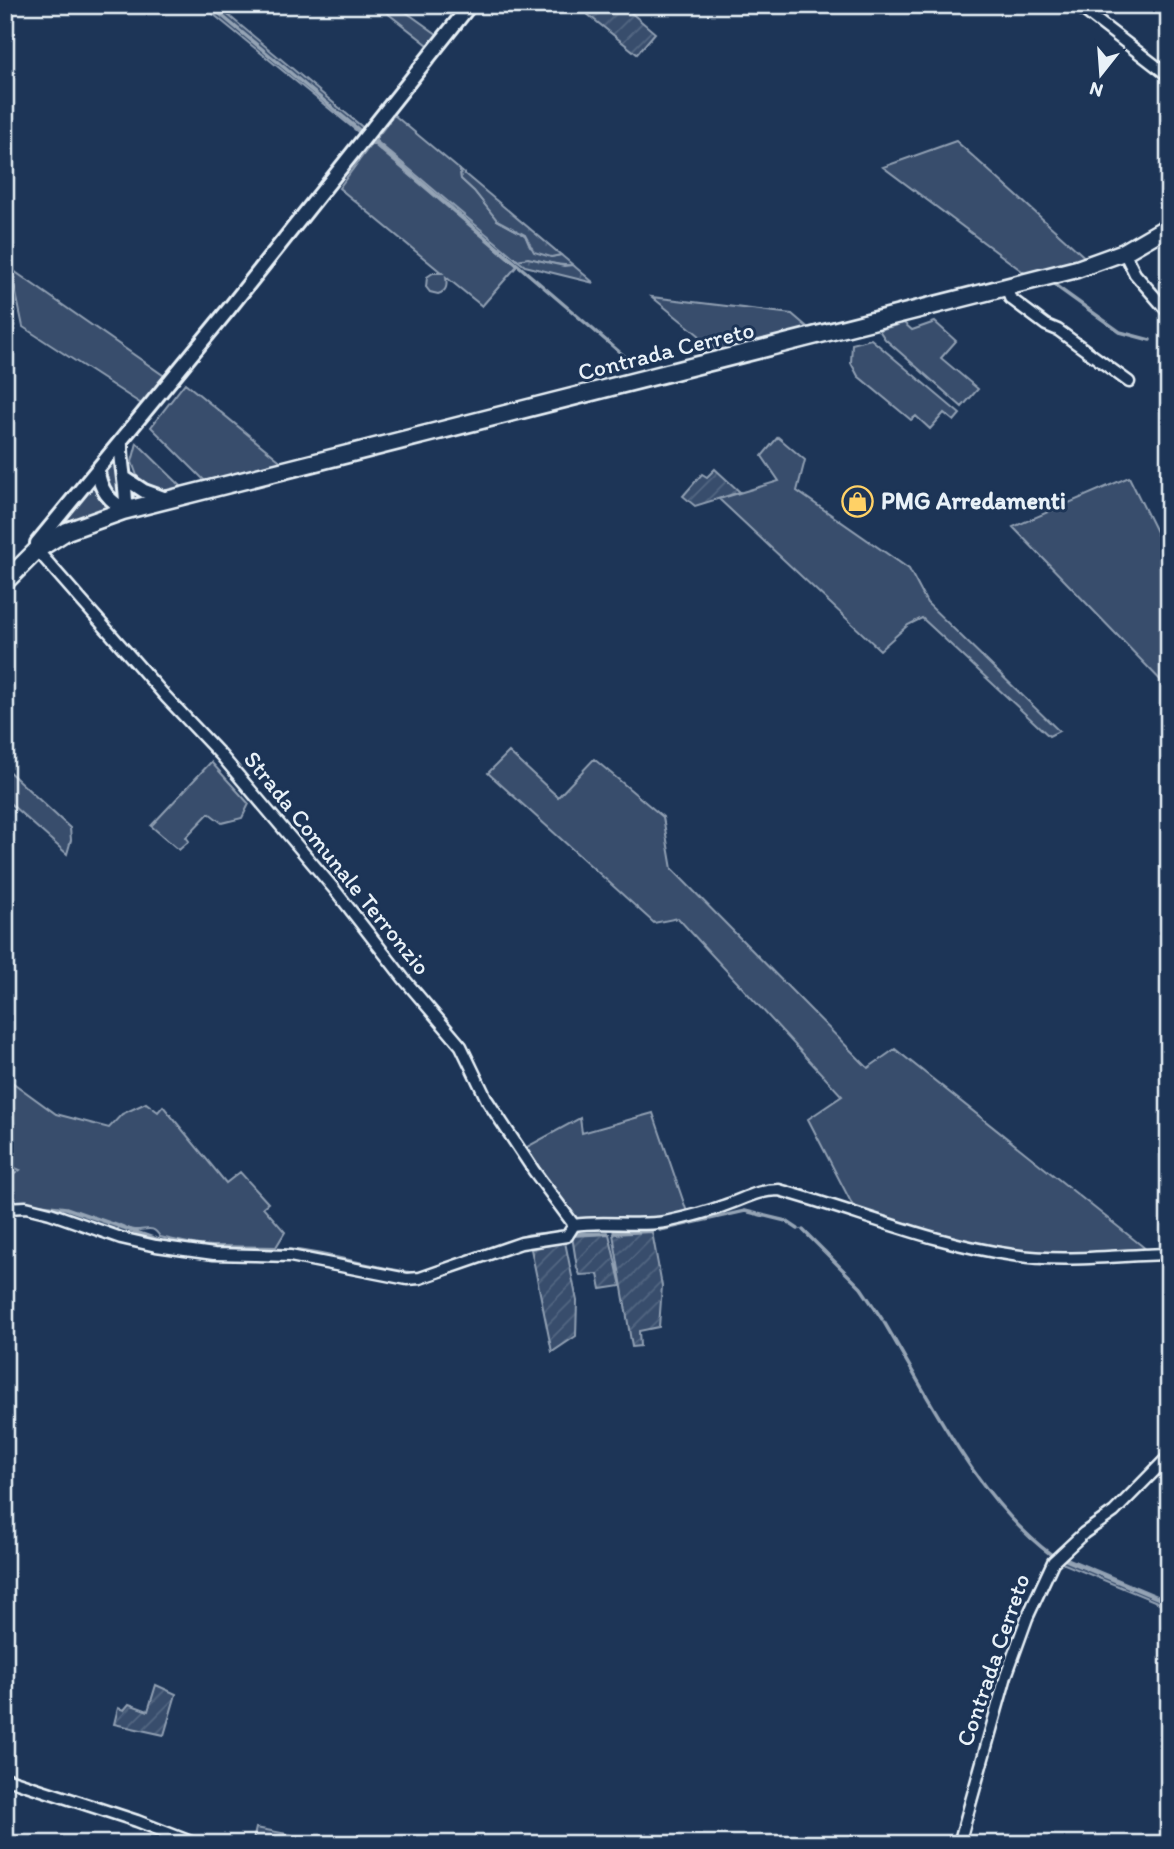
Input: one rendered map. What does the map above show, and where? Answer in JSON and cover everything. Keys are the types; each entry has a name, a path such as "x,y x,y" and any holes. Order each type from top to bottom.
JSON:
{"main road":[{"name":"Contrada Cerreto","path":"5,582 37,550 67,531 126,510 1077,269 1124,252 1169,226"}],"street":[{"path":"37,550 37,543 98,471 470,5"},
{"path":"1077,5 1169,76"},
{"path":"1124,252 1135,274 1169,313"},
{"path":"1007,287 1010,298 1129,382"},
{"path":"121,441 126,510"},
{"path":"98,471 104,492 126,510"},
{"path":"125,479 144,491 166,499"},
{"name":"Strada Comunale Terronzio","path":"37,550 166,697 220,754 335,890 404,979 461,1046 487,1100 574,1225"},
{"path":"5,1208 26,1206 121,1238 156,1246 214,1254 290,1256 407,1279 420,1278 521,1243 568,1236 574,1225 607,1222 651,1224 719,1208 761,1190 779,1190 974,1249 1015,1256 1073,1260 1169,1254"},
{"name":"Contrada Cerreto","path":"959,1844 1006,1676 1027,1618 1053,1562 1084,1533 1114,1512 1169,1456"},
{"path":"5,1778 137,1821 196,1844"}],"green space":[{"path":"202,5 216,5 367,131 363,136"},
{"path":"377,5 396,5 441,37 432,48"},
{"path":"576,5 622,5 655,33 637,54"},
{"path":"394,115 460,170 461,179 497,220 525,235 530,247 551,257 561,255 573,265 531,259 517,260 375,140"},
{"path":"956,141 1089,261 1030,277 883,167"},
{"path":"372,143 517,266 482,306 446,277 447,285 444,291 438,294 430,292 426,287 427,277 433,273 442,273 339,188"},
{"path":"460,170 561,255 551,257 534,252 525,235 497,220 461,179"},
{"path":"528,258 564,266 573,265 594,283 525,266 517,260"},
{"path":"11,269 170,380 146,407 23,327"},
{"path":"652,297 792,314 813,332 722,354"},
{"path":"935,322 956,341 941,358 978,389 962,407 885,339 879,330 904,323 912,330"},
{"path":"871,339 960,414 954,421 944,413 930,429 916,416 911,420 858,376 851,363 852,344"},
{"path":"185,383 284,464 208,484 151,427"},
{"path":"778,437 805,460 797,491 909,569 927,603 1059,731 1049,736 922,618 908,625 880,650 719,499 779,481 762,456"},
{"path":"137,443 186,491 155,493 139,481 132,462"},
{"path":"115,455 121,492 119,500 107,488 103,470"},
{"path":"715,469 740,492 695,506 683,496 702,474 707,477"},
{"path":"1129,477 1165,550 1169,549 1169,689 1013,527"},
{"path":"95,483 113,505 60,527"},
{"path":"509,752 558,797 594,759 663,817 672,869 868,1068 895,1049 1151,1253 1060,1256 980,1247 855,1210 808,1119 842,1096 678,918 654,923 488,773"},
{"path":"211,762 249,804 242,818 222,823 209,813 186,837 189,841 179,850 151,826"},
{"path":"5,768 70,828 71,840 67,854 5,799"},
{"path":"5,1077 56,1114 109,1128 122,1114 146,1103 158,1112 163,1106 226,1183 240,1172 268,1203 263,1207 285,1232 276,1247 202,1246 160,1237 151,1229 134,1230 120,1225 116,1232 5,1207 5,1181 20,1170 5,1164"},
{"path":"653,1113 687,1212 657,1219 582,1220 577,1218 525,1148 580,1118 582,1133"},
{"path":"652,1232 662,1286 659,1327 639,1331 640,1346 632,1347 613,1234"},
{"path":"609,1234 621,1286 601,1289 598,1274 580,1275 572,1236"},
{"path":"565,1242 577,1301 576,1336 552,1352 531,1249"},
{"path":"1062,1556 1169,1601 1169,1607 1057,1561"},
{"path":"156,1685 176,1694 164,1735 114,1724 118,1708 124,1710 129,1704 148,1711"},
{"path":"256,1828 292,1835 290,1844 260,1844 253,1841"}],"waterway":[{"path":"209,5 364,134"},
{"path":"374,142 630,361"},
{"path":"1056,286 1120,332 1150,340"},
{"path":"23,1203 66,1208 159,1240"},
{"path":"660,1230 745,1211 786,1221 798,1229"},
{"path":"803,1230 861,1288 882,1319"},
{"path":"614,1232 651,1231"},
{"path":"458,1260 529,1235 560,1232"},
{"path":"572,1234 607,1233"},
{"path":"165,1241 198,1246 299,1251 411,1273"},
{"path":"884,1322 938,1416 979,1479 1026,1534 1053,1556"},
{"path":"1061,1558 1169,1603"}],"place":[{"name":"PMG Arredamenti","path":"858,501"}]}
